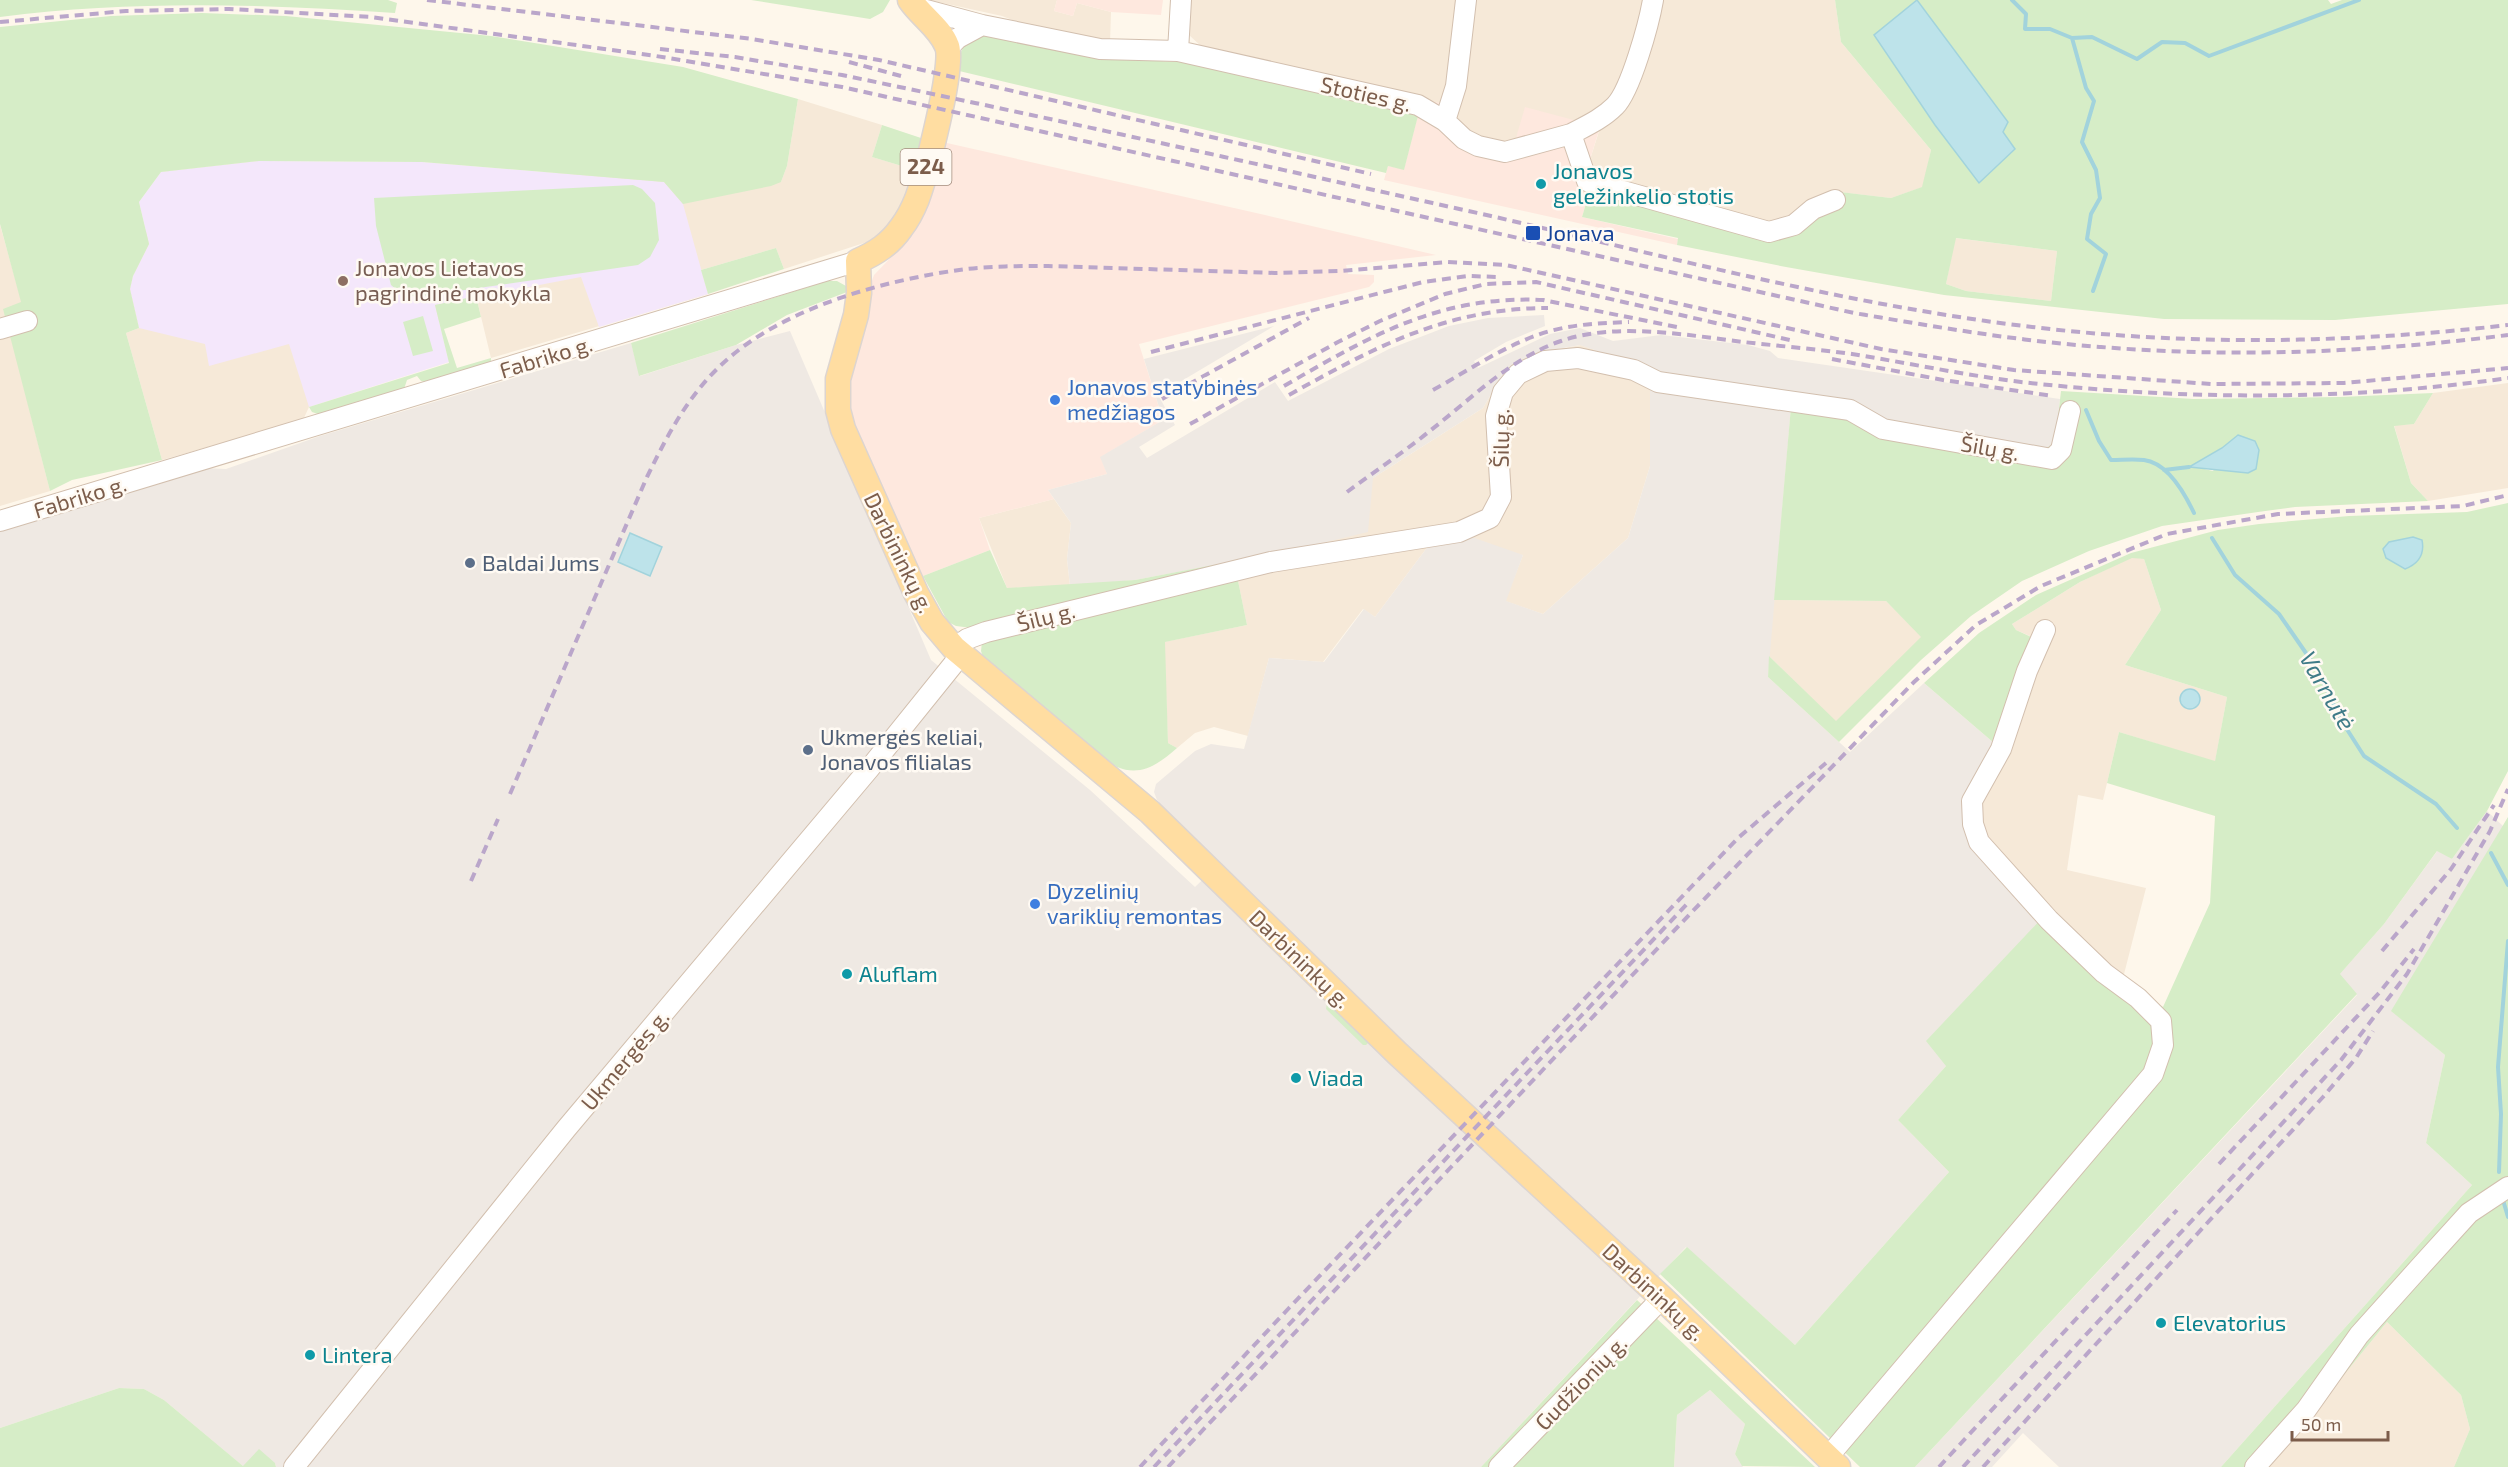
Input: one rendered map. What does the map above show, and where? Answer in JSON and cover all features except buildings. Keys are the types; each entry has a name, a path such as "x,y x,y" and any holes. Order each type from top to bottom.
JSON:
{"main road":[{"path":"912,4 940,34 948,48"},
{"name":"Fabriko g.","path":"858,261 876,253 888,243 901,228 916,201 947,75 948,48"},
{"name":"Darbininkų g.","path":"858,261 859,293 856,315 838,379 838,410 853,455 906,573 932,622 957,652 1150,812 1389,1045 1662,1298 1833,1462"}],"street":[{"path":"1178,51 1181,0"},
{"path":"1445,121 1456,86 1466,0"},
{"name":"Stoties g.","path":"912,4 982,25 1100,49 1178,51 1418,105 1445,121 1464,139 1478,146 1505,152 1571,134 1602,117 1617,104 1638,57 1653,0"},
{"path":"948,48 958,38 982,25"},
{"path":"1571,134 1587,181 1769,232 1794,225 1813,209 1835,200"},
{"name":"Fabriko g.","path":"0,522 858,261"},
{"path":"0,329 27,321"},
{"name":"Šilų g.","path":"957,652 967,639 986,632 1271,562 1459,532 1490,518 1501,497 1496,416 1503,392 1518,374 1545,362 1578,358 1634,370 1658,382 1850,410 1883,429 2052,459 2061,450 2070,411"},
{"path":"1833,1462 2147,1082 2153,1074 2163,1045 2160,1022 2138,998 2104,973 2049,920 1979,842 1973,824 1972,801 2001,749 2027,671 2045,630"},
{"name":"Ukmergės g.","path":"294,1467 566,1129 869,769 957,652"},
{"path":"2255,1467 2306,1410 2359,1335 2420,1267 2469,1213 2508,1187"},
{"name":"Gudžionių g.","path":"1499,1467 1662,1298"}],"shaded area":[{"path":"929,0 1057,0 1054,11 1073,16 1077,3 1111,12 1110,43 1041,31 1002,16"},
{"path":"1057,0 1163,0 1161,15 1111,12 1077,3 1073,16 1054,11"},
{"path":"1190,0 1835,0 1841,42 1931,150 1923,187 1891,198 1839,192 1791,223 1764,226 1593,180 1587,169 1600,128 1516,138 1508,143 1491,143 1463,129 1457,117 1458,108 1204,49 1187,33"},
{"name":"Jonavos Lietavos pagrindinė mokykla","path":"798,99 882,125 872,157 915,170 906,199 886,231 867,242 784,269 776,248 701,270 708,294 491,358 476,296 309,407 303,420 162,460 126,333 139,328 130,289 161,172 259,161 781,182 787,166"},
{"path":"1422,99 1458,107 1457,117 1463,129 1476,139 1508,143 1516,138 1525,107 1600,127 1587,169 1593,180 1582,217 1678,239 1677,245 1384,180 1388,166 1404,169"},
{"path":"938,141 1436,255 1346,265 1348,274 1374,275 1374,282 1369,287 1139,344 1163,420 1101,457 1107,474 1048,490 1054,499 979,518 990,550 923,576 882,499 849,415 847,396 866,298 874,275 903,245"},
{"name":"Jonavos Lietavos pagrindinė mokykla","path":"259,161 422,162 664,182 683,204 708,294 599,327 581,277 435,305 449,362 309,407 289,344 209,366 205,344 139,328 130,289 133,276 149,244 139,202 161,172"},
{"path":"0,225 22,303 4,309 50,491 0,506"},
{"path":"1955,238 2057,251 2051,301 1966,291 1946,284"},
{"path":"1544,315 1545,326 1506,342 1474,361 1478,368 1550,334 1580,328 1613,341 1661,335 1748,345 1770,351 1778,358 2060,399 2055,443 2046,448 1887,424 1792,395 1768,677 1850,752 1924,683 2001,749 1973,824 2043,917 1946,1066 1898,1120 1949,1172 1795,1345 1686,1247 1481,1467 276,1467 275,1463 244,1467 164,1400 144,1389 119,1388 0,1428 0,531 204,468 226,469 320,436 631,343 640,376 736,345 790,331 931,660 1090,790 1195,887 1220,863 1157,800 1154,792 1156,784 1195,751 1211,744 1244,749 1269,658 1324,662 1364,609 1375,617 1429,545 1466,535 1523,555 1506,601 1543,614 1628,538 1650,466 1650,369 1580,345 1553,350 1522,364 1499,381 1483,408 1373,478 1368,532 1293,550 1135,580 1070,586 1067,559 1071,523 1048,490 1107,474 1100,457 1163,420 1144,359 1274,326 1158,395 1175,425 1139,447 1147,458 1275,382 1288,401 1389,349 1449,326 1488,318"},
{"path":"1581,345 1650,369 1650,466 1628,538 1543,614 1505,601 1523,555 1429,545 1375,617 1363,609 1323,662 1269,658 1248,736 1214,727 1195,733 1177,748 1168,743 1164,642 1247,625 1234,561 1293,550 1373,478 1483,408 1499,381 1522,364 1553,350"},
{"path":"2508,383 2508,488 2428,501 2411,483 2394,425 2414,424 2433,393"},
{"path":"1054,499 1071,523 1067,559 1070,586 1007,588 979,518"},
{"path":"2132,557 2144,559 2161,610 2125,665 2227,697 2215,762 2119,732 2103,800 2078,795 2067,870 2146,888 2122,982 1979,842 1982,781 2044,642 2016,630 2012,624 2080,582"},
{"path":"1774,600 1886,601 1922,637 1836,722 1769,656"},
{"path":"2487,811 2504,827 2392,1011 2445,1055 2426,1143 2472,1185 2221,1467 2059,1467 2023,1433 1992,1467 1915,1467 2357,995 2339,975 2384,924 2438,850 2452,859"},
{"path":"2387,1322 2461,1395 2470,1429 2454,1467 2269,1467"},
{"path":"1710,1390 1745,1424 1735,1454 1743,1467 1674,1467 1677,1415"}],"green space":[{"path":"0,0 388,0 397,3 395,13 296,7 197,5 98,8 0,17"},
{"path":"751,0 890,0 883,12 870,19"},
{"path":"1835,0 2328,0 2331,4 2342,0 2508,0 2508,304 2335,320 2164,319 1944,295 1677,245 1678,238 1582,217 1593,180 1764,226 1791,223 1840,192 1891,198 1922,187 1931,150 1841,42","holes":["1918,1 2008,122 2003,131 1935,125 1917,98","1956,238 2057,251 2051,301 1966,291 1946,284"]},
{"path":"202,13 286,16 491,36 683,67 798,99 787,166 781,182 771,186 683,204 664,182 422,162 259,161 161,172 139,202 149,244 133,276 130,289 139,328 126,333 162,460 72,480 50,491 3,309 21,302 0,224 0,27 111,16"},
{"path":"991,35 1100,58 1196,63 1419,112 1404,170 1388,166 1386,173 955,70 959,56 966,45 982,36"},
{"path":"882,125 921,138 915,170 872,157"},
{"path":"633,185 642,189 655,203 659,240 650,257 638,265 416,297 398,291 391,285 376,226 374,198"},
{"path":"776,248 784,269 708,294 701,270"},
{"path":"827,281 837,281 846,286 847,292 787,315 736,345 639,376 631,343"},
{"path":"476,296 481,317 444,329 457,368 491,358 491,362 425,382 417,376 407,380 404,389 318,414 312,412 309,407 449,363 435,305"},
{"path":"423,316 433,351 413,356 403,322"},
{"path":"2061,391 2194,399 2433,393 2414,424 2394,426 2411,483 2428,501 2295,507 2162,526 2089,551 2022,581 1971,616 1921,660 1839,742 1768,677 1769,656 1836,721 1921,637 1886,601 1774,600 1792,395 1887,424 2046,448 2055,443","holes":["2238,435 2213,471 2191,466 2222,448"]},
{"path":"2508,503 2508,771 2487,811 2452,859 2437,851 2384,924 2340,974 2357,994 1915,1467 1860,1467 1660,1274 1687,1247 1795,1345 1949,1172 1898,1120 1946,1066 1926,1041 2043,917 2122,982 2163,1007 2210,903 2215,816 2107,783 2119,732 2215,761 2227,697 2125,665 2161,610 2144,559 2132,558 2080,582 2012,624 2016,630 2044,643 2001,749 1924,683 1979,633 2036,595 2131,553 2218,530 2259,524 2349,516 2467,512"},
{"path":"990,550 1007,588 1135,580 1234,561 1247,625 1165,642 1168,743 1177,748 1156,764 1142,770 1134,771 1117,767 1002,679 984,660 981,651 982,642 972,628 956,626 948,622 923,576"},
{"path":"2508,817 2508,1467 2454,1467 2470,1429 2461,1395 2387,1322 2269,1467 2221,1467 2472,1185 2426,1143 2445,1055 2391,1011"},
{"path":"1330,1002 1369,1042 1366,1045 1363,1045 1326,1009 1327,1003"},
{"path":"1637,1300 1815,1467 1742,1466 1735,1454 1745,1424 1710,1390 1677,1415 1674,1467 1481,1467"},
{"path":"119,1388 144,1389 164,1400 243,1466 259,1449 275,1463 276,1467 0,1467 0,1428"}],"water":[{"path":"1917,0 2008,122 2003,132 2015,149 1979,183 1935,125 1874,35"},
{"path":"2238,435 2255,441 2259,450 2256,469 2248,473 2189,467 2222,448"},
{"path":"630,533 662,547 650,576 618,562"},
{"path":"2413,537 2422,540 2423,545 2420,558 2414,564 2405,569 2386,558 2383,549 2389,542"},
{"path":"2190,689 2197,692 2200,699 2197,706 2190,709 2183,706 2180,699 2183,692"}],"waterway":[{"name":"Varnutė","path":"2012,0 2026,14 2025,29 2050,29 2072,38 2086,88 2094,101 2082,142 2096,170 2100,198 2091,214 2087,239 2106,254 2093,291"},
{"path":"2072,38 2092,37 2137,59 2162,42 2185,43 2209,56 2359,0"},
{"name":"Varnutė","path":"2086,410 2099,441 2111,460 2144,460 2161,467 2181,489 2194,513"},
{"path":"2164,470 2189,467"},
{"name":"Varnutė","path":"2212,538 2235,575 2279,614 2317,669 2341,720 2364,756 2436,804 2457,828"},
{"name":"Varnutė","path":"2491,853 2508,885"},
{"name":"Varnutė","path":"2499,1172 2501,1114 2498,1067 2508,941"},
{"name":"Varnutė","path":"2503,1200 2508,1217"}],"railway":[{"path":"427,0 752,39 879,60 1371,174"},
{"path":"0,22 126,11 229,9 371,17 656,56 842,87 1854,313 2008,337 2152,350 2254,353 2407,346 2508,335"},
{"path":"660,49 735,57 842,75 1491,216 1764,280 1902,308 1971,319 2099,334 2216,340 2392,336 2508,325"},
{"path":"849,62 901,76"},
{"path":"510,794 647,477 669,434 695,394 716,370 769,330 832,301 900,281 966,269 1007,266 1275,273 1340,271 1448,262 1506,265 1881,349 2014,370 2211,384 2344,383 2508,368"},
{"path":"1151,352 1423,282 1468,276 1499,277"},
{"path":"1190,424 1380,321 1445,294 1486,284 1536,282 1790,340"},
{"path":"1284,386 1377,335 1407,322 1471,304 1506,300 1543,300 1677,327"},
{"path":"1289,395 1382,346 1444,323 1511,310 1548,308"},
{"path":"1162,399 1309,318"},
{"path":"1433,390 1490,357 1534,336 1570,327 1629,322"},
{"path":"1347,492 1525,358 1561,341 1604,332 1651,332 1699,336 1852,354 2021,382 2142,392 2203,395 2326,394 2447,386 2508,378"},
{"path":"1832,359 1943,380 2053,396"},
{"path":"1168,1467 1689,915 1914,682 1976,625 2041,586 2167,534 2278,514 2463,506 2508,495"},
{"path":"1140,1467 1738,838 1826,763"},
{"path":"1963,1467 2341,1060 2407,974 2490,831 2508,789"},
{"path":"2382,951 2451,869 2494,805"},
{"path":"471,881 498,819"},
{"path":"1154,1467 1688,903"},
{"path":"2219,1164 2379,993 2414,949"},
{"path":"1983,1467 2323,1097 2356,1058 2373,1031"},
{"path":"1939,1467 2177,1210"}],"place":[{"name":"Jonavos geležinkelio stotis","path":"1541,184"},
{"name":"Jonava","path":"1533,233"},
{"name":"Jonavos Lietavos pagrindinė mokykla","path":"343,281"},
{"name":"Jonavos statybinės medžiagos","path":"1055,400"},
{"name":"Baldai Jums","path":"470,563"},
{"name":"Ukmergės keliai, Jonavos filialas","path":"808,750"},
{"name":"Dyzelinių variklių remontas","path":"1035,904"},
{"name":"Aluflam","path":"847,974"},
{"name":"Viada","path":"1296,1078"},
{"name":"Elevatorius","path":"2161,1323"},
{"name":"Lintera","path":"310,1355"}]}
